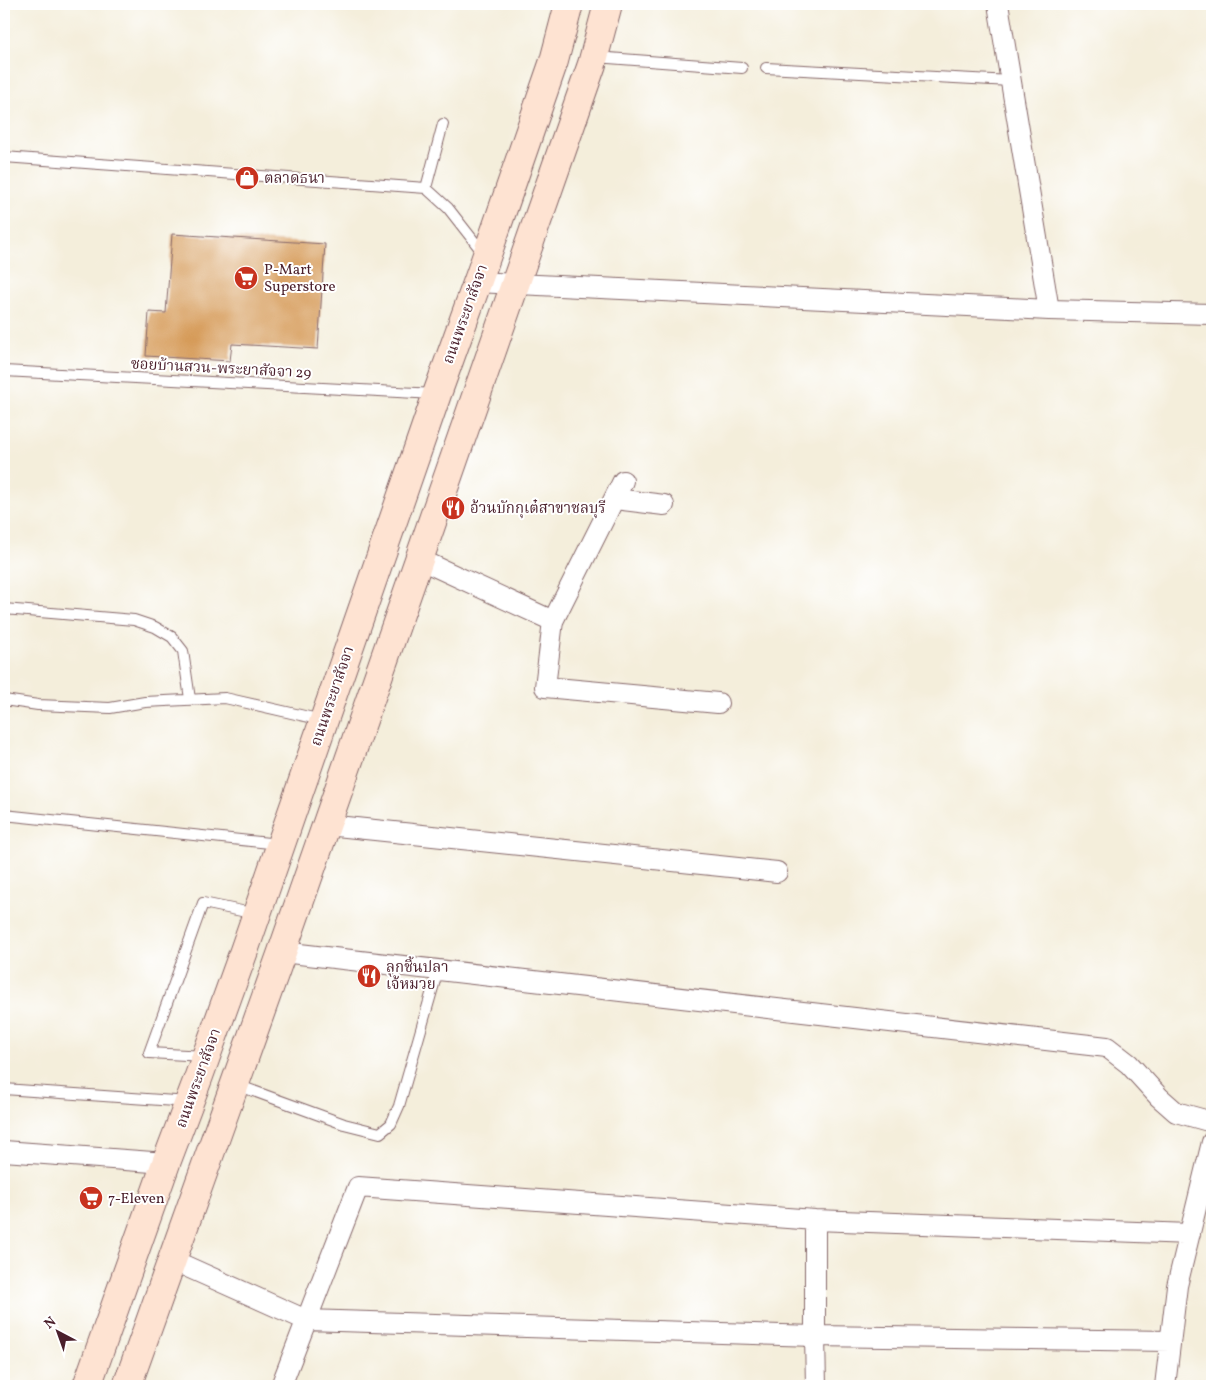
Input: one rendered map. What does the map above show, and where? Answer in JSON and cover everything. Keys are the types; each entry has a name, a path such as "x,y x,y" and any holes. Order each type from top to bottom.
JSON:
{"main road":[{"path":"127,1386 282,952 515,284 594,56 608,4"},
{"name":"ถนนพระยาสัจจา","path":"87,1386 257,914 554,61 565,5"}],"street":[{"path":"998,4 1049,310"},
{"path":"477,282 1049,310 1212,314"},
{"path":"664,505 619,490 553,621 545,687 718,703"},
{"path":"419,559 553,621"},
{"path":"326,826 777,872"},
{"path":"282,952 1108,1047 1129,1064 1158,1097 1176,1112 1212,1122"},
{"path":"1165,1386 1177,1286 1212,1142"},
{"path":"4,1151 166,1163"},
{"path":"281,1386 358,1187 815,1220 1190,1234"},
{"path":"815,1220 816,1386"},
{"path":"172,1260 306,1320 815,1336 1170,1341"}],"lane":[{"path":"594,56 742,68"},
{"path":"766,68 1011,81"},
{"path":"426,188 443,124"},
{"path":"4,157 426,188 448,208 486,256"},
{"name":"ซอยบ้านสวน-พระยาสัจจา 29","path":"4,371 437,394"},
{"path":"4,609 134,620 155,627 172,637 183,652 190,699"},
{"path":"4,700 38,705 110,708 145,702 225,698 324,721"},
{"path":"4,815 281,845"},
{"path":"206,1056 149,1053 203,903 257,914"},
{"path":"235,1084 344,1124 380,1133 391,1124 399,1106 438,970"},
{"path":"4,1090 190,1102"}],"building":[{"name":"P-Mart Superstore","path":"172,234 325,244 318,349 232,344 230,361 146,356 149,312 166,313"}],"place":[{"name":"ตลาดธนา","path":"247,178"},
{"name":"P-Mart Superstore","path":"246,278"},
{"name":"อ้วนบักกุเต๋สาขาชลบุรี","path":"453,508"},
{"name":"ลูกชิ้นปลา เจ้หมวย","path":"369,976"},
{"name":"7-Eleven","path":"91,1198"}]}
